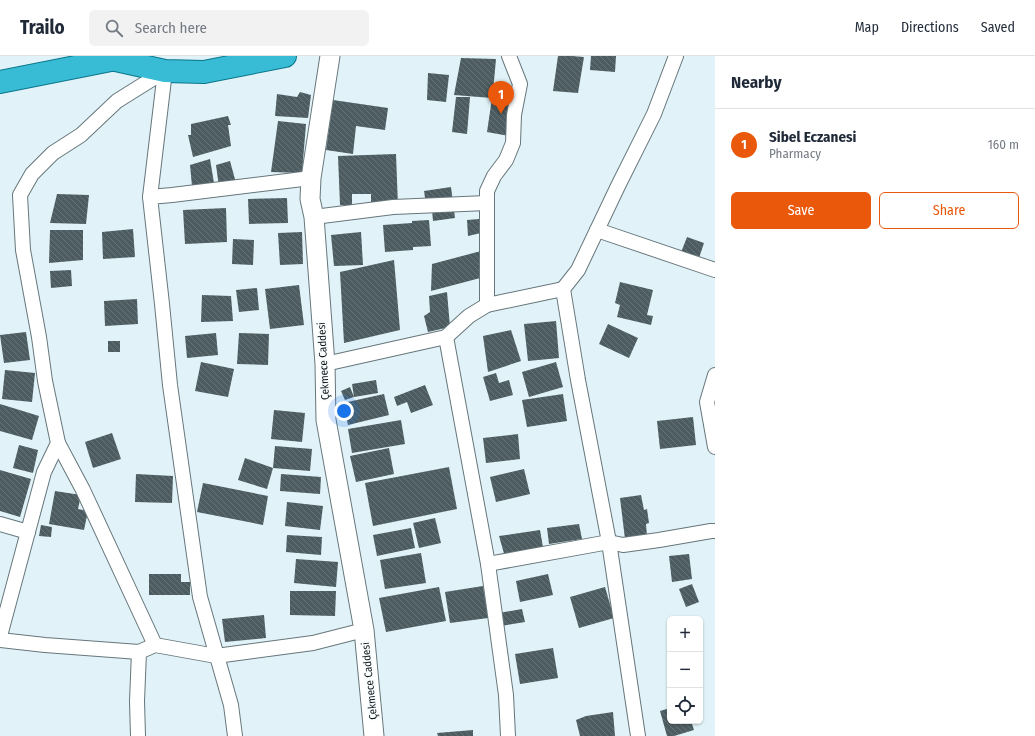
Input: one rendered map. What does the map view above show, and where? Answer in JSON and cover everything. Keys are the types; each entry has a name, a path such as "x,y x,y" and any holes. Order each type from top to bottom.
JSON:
{"highway":[{"path":"0,82 121,58 166,71 204,72 285,56"}],"main road":[{"name":"Çekmece Caddesi","path":"330,56 311,178 310,199 314,217 325,364 326,420 364,630 374,736"}],"street":[{"path":"487,305 487,190 494,176 506,160 513,143 514,115 520,84 509,56"},
{"path":"325,364 446,337 469,316 487,305 563,289 578,270 654,114 676,56"},
{"path":"166,71 150,196 170,385 190,535 200,597 231,705 235,736"},
{"path":"155,645 83,490 58,443 45,381 39,337 23,250 20,195 32,174 53,153 81,135 117,101 166,71"},
{"path":"150,196 172,195 311,178"},
{"path":"314,217 393,207 487,203"},
{"path":"597,230 715,270"},
{"path":"563,289 578,380 609,542 638,736"},
{"path":"446,337 488,564 506,695 508,736"},
{"path":"715,376 707,402 715,447"},
{"path":"0,636 44,472 58,443"},
{"path":"0,524 28,532"},
{"path":"488,564 609,542 623,546 715,531"},
{"path":"0,640 139,652 155,645 216,656 313,643 364,630"},
{"path":"138,736 137,701 139,652"}],"building":[{"path":"558,56 584,57 578,93 553,91"},
{"path":"591,56 616,56 615,72 590,70"},
{"path":"461,58 496,59 493,92 515,96 509,136 487,132 492,98 454,95"},
{"path":"428,73 449,75 446,102 427,100"},
{"path":"300,92 311,95 308,118 275,116 277,94 297,97"},
{"path":"456,97 470,97 467,134 452,132"},
{"path":"333,100 388,108 385,130 356,126 353,154 326,150"},
{"path":"228,116 231,125 228,125 231,146 193,157 188,135 191,135 191,124"},
{"path":"278,121 306,124 302,173 271,172"},
{"path":"396,154 398,206 371,206 371,194 352,194 352,205 340,205 338,156"},
{"path":"210,159 214,183 192,186 190,165"},
{"path":"230,161 236,183 219,187 216,165"},
{"path":"451,187 455,218 433,221 432,210 427,211 424,191"},
{"path":"57,194 89,195 86,224 50,223"},
{"path":"287,198 288,223 249,224 248,199"},
{"path":"226,208 227,242 185,244 183,210"},
{"path":"479,219 481,233 468,236 467,220"},
{"path":"429,220 431,246 413,247 413,250 385,252 383,225"},
{"path":"133,229 135,257 103,259 102,232"},
{"path":"50,230 83,230 83,260 49,263"},
{"path":"302,232 303,264 280,265 278,233"},
{"path":"361,232 363,265 334,266 331,235"},
{"path":"687,237 704,243 698,261 680,255"},
{"path":"233,239 254,240 253,265 232,264"},
{"path":"481,251 484,277 431,291 432,264"},
{"path":"394,260 400,330 344,343 340,272"},
{"path":"71,270 72,286 51,288 50,271"},
{"path":"620,282 653,290 647,315 653,316 651,325 617,317 620,305 615,303"},
{"path":"299,285 304,325 270,329 265,289"},
{"path":"257,288 259,310 239,312 236,290"},
{"path":"447,292 450,327 428,332 424,316 430,312 429,296"},
{"path":"202,295 231,296 233,321 201,322"},
{"path":"137,299 138,324 105,326 104,301"},
{"path":"556,321 559,358 528,361 524,324"},
{"path":"608,324 638,338 629,358 599,344"},
{"path":"511,330 521,361 488,372 483,336"},
{"path":"26,332 30,360 4,363 0,335"},
{"path":"216,333 218,355 187,358 185,336"},
{"path":"239,333 269,334 268,365 237,364"},
{"path":"108,341 120,341 120,352 108,352"},
{"path":"201,362 234,369 228,397 195,391"},
{"path":"556,362 563,387 529,397 522,372"},
{"path":"5,370 35,373 32,402 2,399"},
{"path":"496,373 499,383 509,380 513,395 490,401 483,377"},
{"path":"376,380 378,393 354,397 352,384"},
{"path":"425,385 433,405 411,413 407,402 397,406 394,397"},
{"path":"350,387 354,397 345,400 341,391"},
{"path":"384,394 389,415 348,425 343,403"},
{"path":"563,394 567,421 527,427 522,400"},
{"path":"0,404 39,416 32,440 0,431"},
{"path":"274,410 305,413 302,442 271,439"},
{"path":"693,417 696,445 660,449 657,421"},
{"path":"401,420 405,444 352,453 348,429"},
{"path":"112,433 121,459 93,468 85,442"},
{"path":"518,434 520,459 486,463 483,438"},
{"path":"19,445 38,450 33,473 13,468"},
{"path":"275,446 312,449 310,471 273,468"},
{"path":"389,448 394,474 356,482 350,456"},
{"path":"245,458 273,468 267,489 238,480"},
{"path":"449,467 457,509 373,526 365,483"},
{"path":"524,469 530,494 496,502 490,477"},
{"path":"0,470 31,479 20,517 0,511"},
{"path":"136,474 173,476 172,503 135,502"},
{"path":"281,474 321,477 320,494 280,491"},
{"path":"203,483 268,496 263,525 197,512"},
{"path":"55,491 81,495 78,509 88,511 84,530 49,524"},
{"path":"641,495 644,510 647,509 649,523 646,524 647,537 625,539 620,498"},
{"path":"287,502 323,506 320,530 285,526"},
{"path":"435,518 441,543 419,548 413,523"},
{"path":"579,524 582,539 549,544 547,528"},
{"path":"41,525 52,527 51,537 39,536"},
{"path":"411,528 415,548 377,556 373,535"},
{"path":"540,530 544,553 505,557 499,536"},
{"path":"287,535 322,537 321,555 286,552"},
{"path":"421,553 426,583 385,589 380,560"},
{"path":"689,554 692,579 672,582 669,556"},
{"path":"296,559 338,562 336,587 294,583"},
{"path":"149,574 181,574 181,582 190,582 190,595 149,595"},
{"path":"548,574 553,595 520,602 516,581"},
{"path":"692,584 699,602 686,607 679,589"},
{"path":"483,586 488,618 450,623 445,592"},
{"path":"439,587 446,621 386,632 379,598"},
{"path":"605,587 614,618 579,628 570,597"},
{"path":"290,591 336,591 335,616 290,615"},
{"path":"522,609 525,622 501,626 499,613"},
{"path":"264,615 266,638 225,642 222,619"},
{"path":"553,648 558,678 520,684 515,654"},
{"path":"667,709 667,724 692,724 694,730 674,736 667,736 660,711"},
{"path":"613,712 615,736 580,736 576,720 586,716"},
{"path":"473,730 473,736 438,736 437,733"}],"place":[{"name":"Sibel Eczanesi","path":"501,114"}]}
